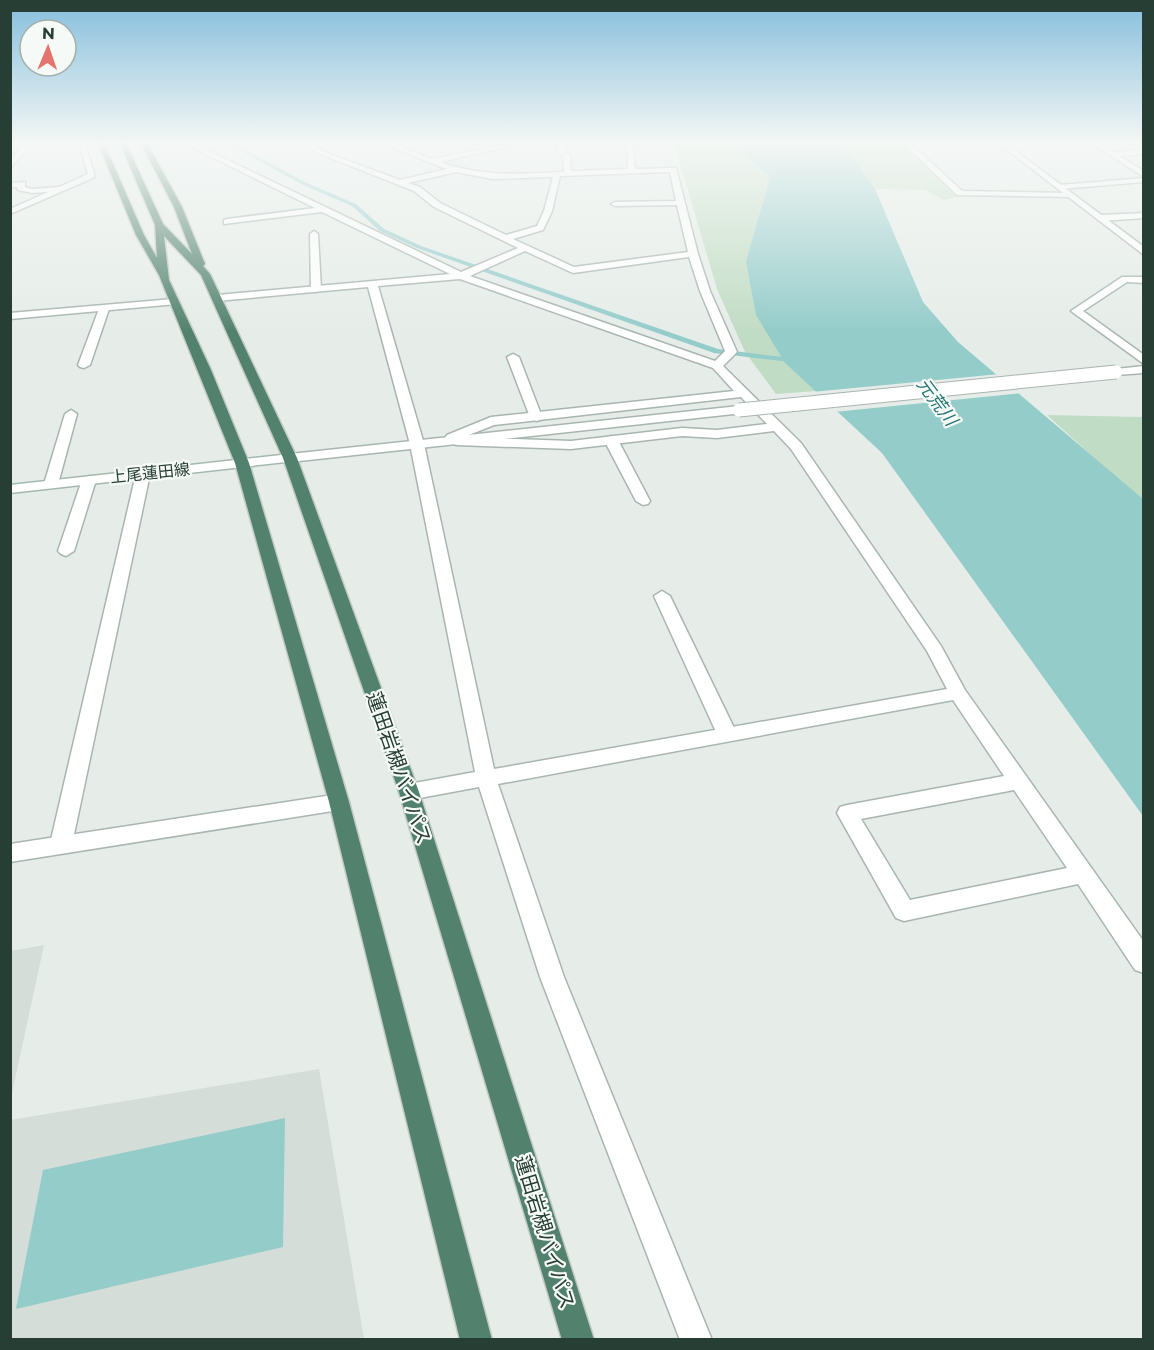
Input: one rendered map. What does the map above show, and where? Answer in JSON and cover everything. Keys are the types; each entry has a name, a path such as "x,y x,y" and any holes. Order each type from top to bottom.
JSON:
{"highway":[{"path":"128,206 164,280"},
{"name":"蓮田岩槻バイパス","path":"151,206 159,225 164,280 205,370 242,463 339,802 476,1340"},
{"path":"177,206 205,274"},
{"name":"蓮田岩槻バイパス","path":"159,225 205,274 290,458 409,792 578,1340"}],"street":[{"path":"314,206 461,276 717,366 745,393 774,427 796,446 935,650 958,693 1143,962"},
{"path":"439,206 573,270 693,254"},
{"path":"504,239 540,228 549,206"},
{"path":"682,206 705,291 731,352 717,366"},
{"path":"1084,206 1143,252"},
{"path":"227,222 321,210"},
{"path":"1100,218 1143,214"},
{"path":"314,234 315,289"},
{"path":"217,298 461,276 525,248"},
{"path":"1143,280 1125,279 1076,311 1143,361"},
{"path":"372,284 417,444 486,778 552,977 696,1340"},
{"path":"10,316 173,302"},
{"path":"84,365 104,309"},
{"path":"513,357 536,417"},
{"path":"448,440 1143,369"},
{"path":"448,440 491,421 745,393"},
{"path":"51,484 71,414"},
{"path":"448,440 571,445 682,432 717,434 774,427"},
{"name":"上尾蓮田線","path":"10,489 448,440"},
{"path":"611,440 644,501"},
{"path":"61,844 143,474"},
{"path":"66,551 89,480"},
{"path":"662,596 727,734"},
{"path":"409,792 958,693"},
{"path":"1019,781 847,813 904,911 1083,874"},
{"path":"10,853 339,802"}],"shaded area":[{"path":"44,945 11,1098 11,951"},
{"path":"319,1069 364,1339 11,1339 10,1120"}],"green space":[{"path":"693,206 762,206 746,261 785,363 816,391 776,394 745,352 717,289"},
{"path":"1047,415 1143,417 1143,502"}],"water":[{"name":"元荒川","path":"762,206 882,206 923,302 958,342 1143,499 1143,816 882,453 785,363 756,315 746,261"},
{"path":"285,1118 283,1247 16,1309 43,1170"}],"pier":[{"path":"1000,374 1022,393 834,412 812,392"}],"waterway":[{"path":"355,206 382,230 419,247 717,351 799,361"}]}
